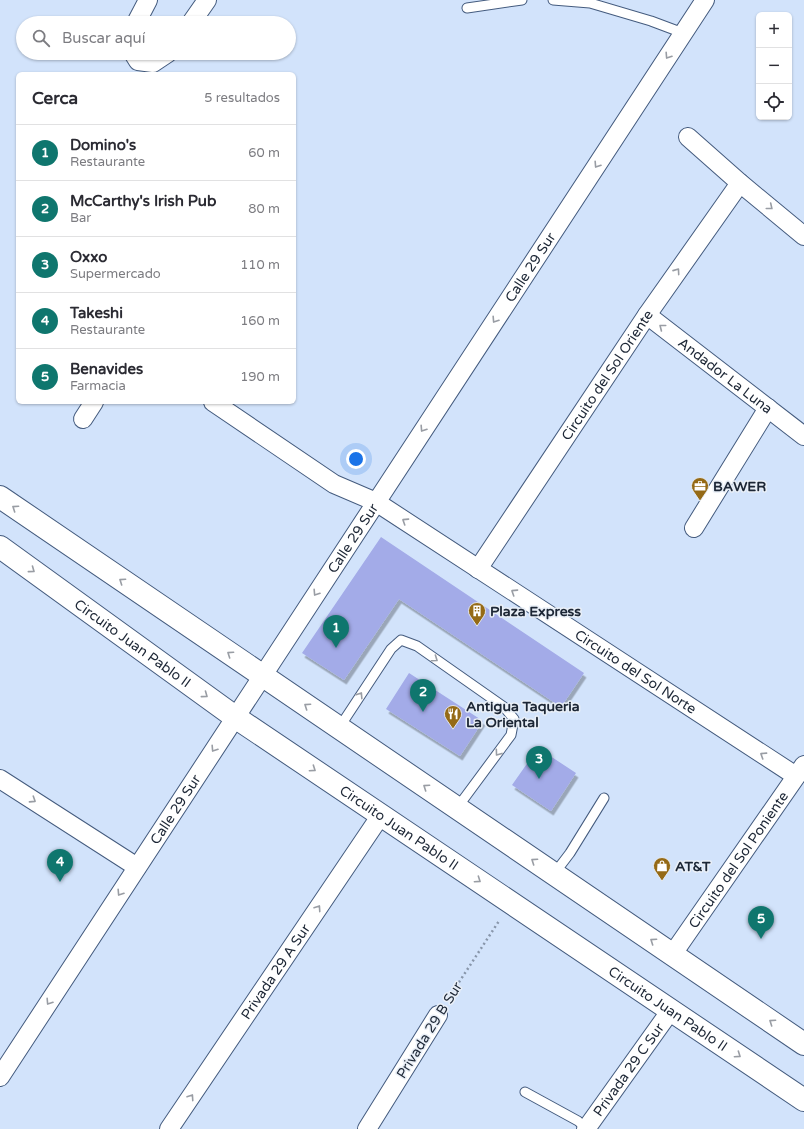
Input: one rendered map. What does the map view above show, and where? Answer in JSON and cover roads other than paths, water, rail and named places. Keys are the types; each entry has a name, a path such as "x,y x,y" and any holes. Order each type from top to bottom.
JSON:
{"main road":[{"path":"0,497 804,1044"},
{"name":"Circuito Juan Pablo II","path":"0,548 235,717 804,1100"}],"street":[{"path":"140,16 148,0"},
{"path":"195,16 207,0"},
{"name":"Calle 29 Sur","path":"0,1077 705,0"},
{"path":"137,60 153,63 158,60"},
{"path":"688,136 740,183 804,236"},
{"name":"Circuito del Sol Oriente","path":"478,569 647,315 740,183"},
{"name":"Andador La Luna","path":"647,315 804,436"},
{"path":"84,419 93,404"},
{"name":"Circuito del Sol Norte","path":"216,404 334,484 376,502 478,569 800,771"},
{"path":"694,528 768,408"},
{"name":"Circuito del Sol Poniente","path":"672,954 800,771"},
{"path":"0,779 137,867"},
{"name":"Privada 29 A Sur","path":"169,1129 381,815"},
{"name":"Privada 29 C Sur","path":"586,1129 671,1010"},
{"name":"Privada 29 B Sur","path":"367,1129 438,1015"}],"lane":[{"path":"467,8 522,0"},
{"path":"553,0 590,3 651,21 683,33"},
{"path":"339,728 391,649 401,640 417,646 504,707 514,719 510,735 457,808"},
{"path":"554,874 570,853 604,798"},
{"path":"525,1092 578,1122 586,1129"}],"place":[{"name":"BAWER","path":"700,501"},
{"name":"Plaza Express","path":"477,626"},
{"name":"Domino's","path":"336,648"},
{"name":"McCarthy's Irish Pub","path":"423,712"},
{"name":"Antigua Taqueria La Oriental","path":"453,729"},
{"name":"Oxxo","path":"539,779"},
{"name":"AT&T","path":"662,881"},
{"name":"Takeshi","path":"60,882"},
{"name":"Benavides","path":"761,939"}]}
